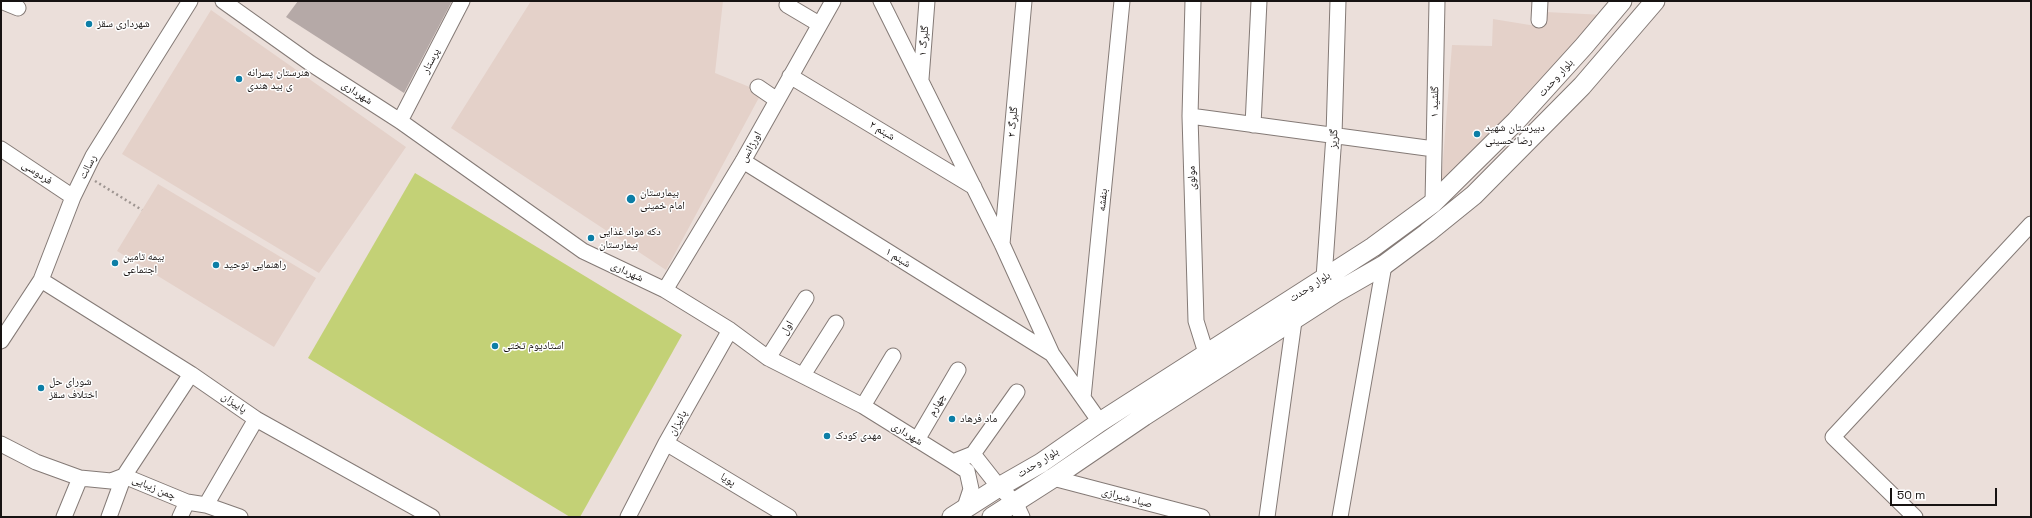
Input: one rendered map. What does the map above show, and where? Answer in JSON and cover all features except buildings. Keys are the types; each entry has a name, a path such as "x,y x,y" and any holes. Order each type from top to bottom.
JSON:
{"main road":[{"name":"بلوار وحدت","path":"959,512 999,487 1041,464 1100,422 1374,247 1432,203 1516,122 1622,1"},
{"name":"بلوار وحدت","path":"992,517 1019,510 1053,478 1144,416 1294,320 1384,265 1474,195 1582,86 1655,1"}],"street":[{"name":"رسالت","path":"1,341 41,280 73,197 93,156 190,1"},
{"name":"شهرداری","path":"223,1 310,63 400,121 583,251 665,290 730,330 768,358 863,406 967,471 971,489 959,512"},
{"name":"پرستار","path":"400,121 462,1"},
{"name":"اورژانس","path":"665,290 743,161 833,1"},
{"path":"881,1 1002,244 1052,354 1100,422"},
{"name":"گلبرگ ۱","path":"921,80 927,1"},
{"name":"گلبرگ ۲","path":"1002,244 1024,1"},
{"name":"بنفشه","path":"1083,398 1122,1"},
{"name":"مولوی","path":"1193,1 1190,116 1196,321 1206,353"},
{"path":"1253,125 1259,1"},
{"name":"گلریز","path":"1324,278 1334,135 1338,1"},
{"name":"گلشید ۱","path":"1432,203 1437,1"},
{"path":"1539,20 1540,1"},
{"path":"1,2 18,8"},
{"path":"787,5 819,24"},
{"name":"شبنم ۲","path":"790,76 974,187"},
{"path":"758,87 777,100"},
{"path":"1190,116 1434,149"},
{"name":"فردوسی","path":"1,150 73,197"},
{"name":"شبنم ۱","path":"743,161 1052,354"},
{"path":"1915,517 1833,437 2031,224"},
{"path":"1340,517 1384,265"},
{"name":"پاییزان","path":"41,280 191,374 256,418 432,517"},
{"name":"اول","path":"768,358 806,298"},
{"path":"1267,517 1294,320"},
{"path":"802,375 836,323"},
{"name":"پائیزان","path":"628,517 666,443 730,330"},
{"path":"863,406 892,356"},
{"name":"چهارم","path":"918,440 958,370"},
{"path":"109,517 124,476 191,374"},
{"path":"953,462 973,454 1017,392"},
{"path":"206,505 256,418"},
{"name":"پویا","path":"666,443 789,517"},
{"name":"چمن زیبایی","path":"1,444 36,462 80,478 110,481 124,476 187,502 206,505 240,517"},
{"path":"973,454 1019,510"},
{"path":"64,517 80,478"},
{"name":"صیاد شیرازی","path":"1053,478 1202,517"},
{"path":"180,517 187,502"}],"path":[{"path":"84,175 142,210"}],"shaded area":[{"name":"بیمارستان امام خمینی","path":"531,1 723,1 715,73 762,92 666,270 451,128"},
{"name":"هنرستان پسرانه ی بید هندی","path":"211,10 406,147 319,273 122,154"},
{"name":"دبیرستان شهید رضا حسینی","path":"1546,12 1604,15 1440,199 1452,45 1492,46 1493,19 1542,27"},
{"name":"راهنمایی توحید","path":"158,184 316,278 274,347 117,251"}],"green space":[{"name":"استادیوم تختی","path":"415,173 682,335 580,517 570,517 308,358"}],"place":[{"name":"شهرداری سقز","path":"89,24"},
{"name":"هنرستان پسرانه ی بید هندی","path":"239,79"},
{"name":"دبیرستان شهید رضا حسینی","path":"1477,134"},
{"name":"بیمارستان امام خمینی","path":"631,199"},
{"name":"دکه مواد غذایی بیمارستان","path":"591,238"},
{"name":"بیمه تامین اجتماعی","path":"115,263"},
{"name":"راهنمایی توحید","path":"216,265"},
{"name":"استادیوم تختی","path":"495,346"},
{"name":"شورای حل اختلاف سقز","path":"41,388"},
{"name":"ماد فرهاد","path":"952,419"},
{"name":"مهدی کودک","path":"827,436"}]}
